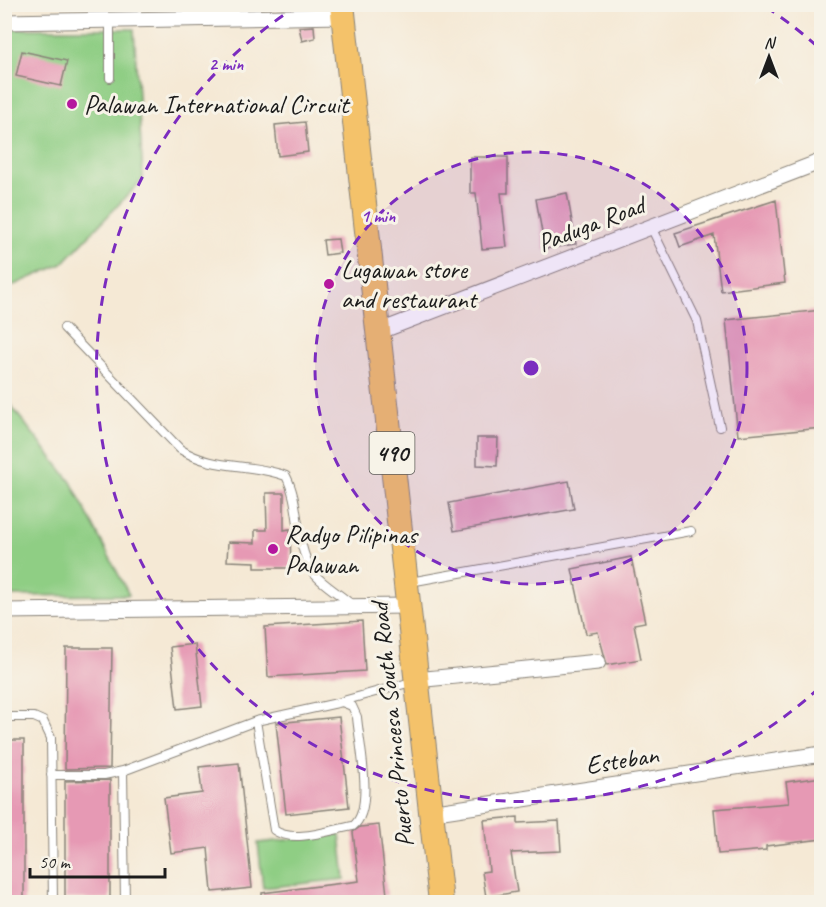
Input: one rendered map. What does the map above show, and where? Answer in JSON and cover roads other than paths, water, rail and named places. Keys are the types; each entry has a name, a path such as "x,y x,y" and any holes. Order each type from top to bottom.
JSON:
{"main road":[{"name":"Puerto Princesa South Road","path":"343,10 441,903"}],"street":[{"path":"4,22 343,10"},
{"name":"Paduga Road","path":"378,332 822,161"},
{"path":"4,610 354,606 407,594"},
{"path":"416,680 598,662"},
{"name":"Esteban","path":"430,813 822,754"}],"lane":[{"path":"110,19 110,78"},
{"path":"651,226 697,321 720,427"},
{"path":"64,328 180,449 198,460 270,470 286,476 295,492 304,553 313,573 354,606"},
{"path":"407,594 691,531"},
{"path":"51,775 104,775 123,771 256,722 342,702 416,680"},
{"path":"256,722 274,830 281,835 292,837 353,826 363,815 365,803 355,711 348,703 342,702"},
{"path":"4,717 34,717 43,721 51,738 53,903"},
{"path":"123,771 125,903"}],"place":[{"name":"Palawan International Circuit","path":"72,104"},
{"name":"Lugawan store and restaurant","path":"329,284"},
{"name":"Radyo Pilipinas Palawan","path":"273,549"}]}
